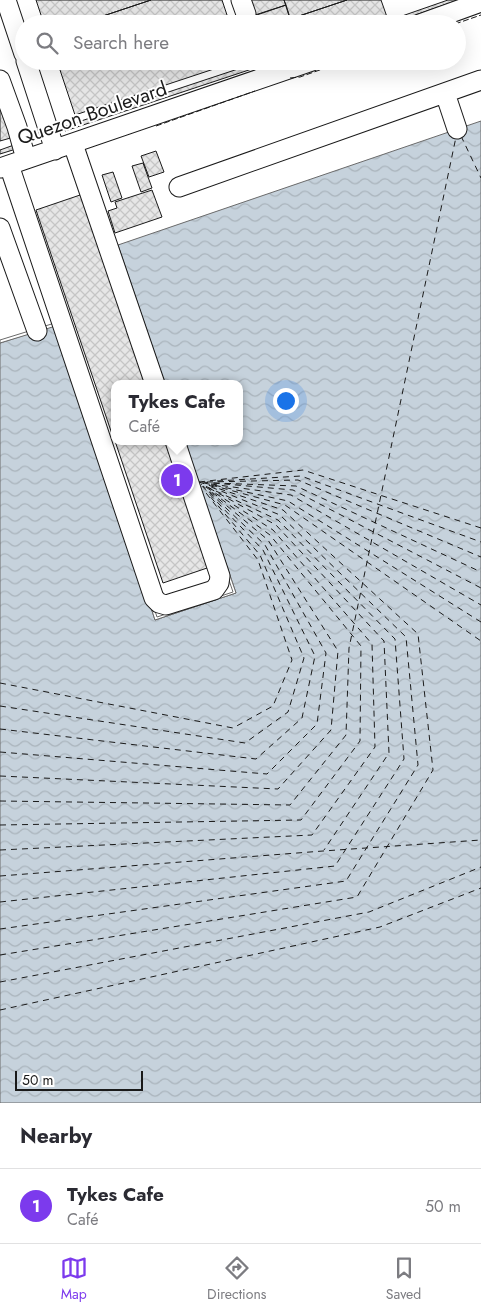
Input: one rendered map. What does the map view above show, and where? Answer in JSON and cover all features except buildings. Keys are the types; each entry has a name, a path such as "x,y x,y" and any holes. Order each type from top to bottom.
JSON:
{"street":[{"path":"6,0 15,27"},
{"path":"445,15 481,2"},
{"path":"29,70 55,150"},
{"name":"Quezon Boulevard","path":"10,171 55,150 286,70"},
{"path":"0,80 17,127 10,171 154,598 159,603 166,605 214,590 219,583 220,576 194,484 177,445"},
{"path":"179,187 481,80"},
{"path":"445,92 457,129"},
{"path":"74,144 154,380"},
{"path":"0,228 37,331"}],"water":[{"path":"481,121 481,1103 0,1103 0,343 59,324 155,620 236,593 185,445 243,445 243,380 164,380 118,245"}],"pier":[{"path":"58,322 61,323 157,617 233,592 183,445 185,445 236,593 155,620 59,325 0,343 0,340"}],"ferry route":[{"path":"461,136 481,178"},
{"path":"0,801 290,805 346,735 349,648 456,137"},
{"path":"199,482 303,470 481,528"},
{"path":"217,481 301,476 481,542"},
{"path":"207,482 298,480 481,557"},
{"path":"0,955 357,897 433,770 418,634 283,510 199,482"},
{"path":"202,482 293,490 481,588"},
{"path":"0,729 256,759 302,718 315,656 263,550 199,483"},
{"path":"204,483 288,501 481,622"},
{"path":"214,483 296,486 481,572"},
{"path":"0,850 312,835 375,747 372,644 273,530 201,484"},
{"path":"211,484 291,495 481,605"},
{"path":"0,902 335,866 404,759 395,639 278,520 203,485"},
{"path":"211,485 285,505 481,641"},
{"path":"0,776 278,789 331,730 338,651 268,540 203,486"},
{"path":"0,929 346,881 418,765 406,637 280,515 211,487"},
{"path":"209,488 276,525 384,641 389,753 324,850"},
{"path":"0,683 233,728 273,706 292,660 258,560 203,489"},
{"path":"0,825 301,820 360,741 361,646 270,535 209,490"},
{"path":"0,752 267,774 317,724 326,653 265,545 208,491"},
{"path":"0,706 245,743 288,712 304,658 260,555 208,494"},
{"path":"0,876 481,840"},
{"path":"0,982 369,912 481,867"},
{"path":"0,1010 380,927 481,888"}],"fence":[{"path":"466,20 481,15"},
{"path":"290,78 300,77 320,70"},
{"path":"156,126 255,91"}],"place":[{"name":"Tykes Cafe","path":"177,480"}]}
